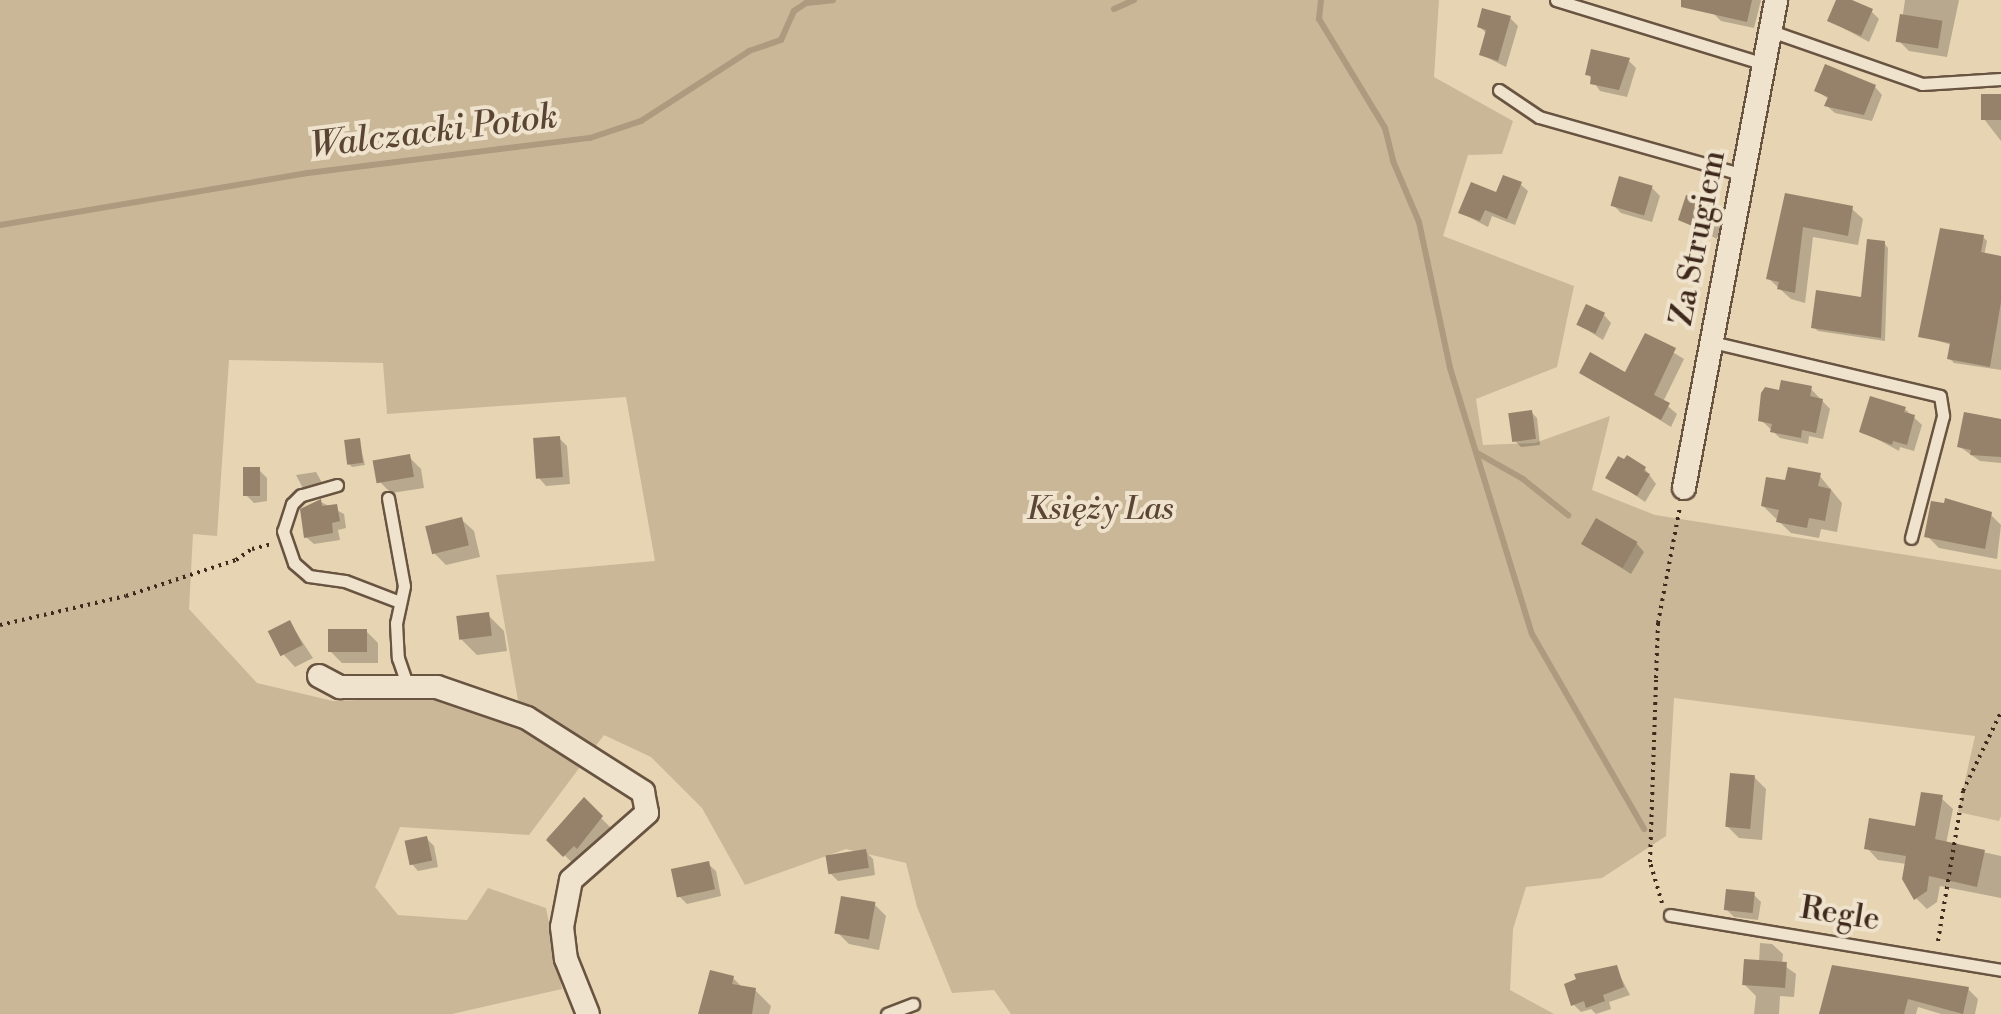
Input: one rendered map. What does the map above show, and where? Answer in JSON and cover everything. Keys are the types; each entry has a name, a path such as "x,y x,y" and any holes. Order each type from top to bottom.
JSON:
{"street":[{"name":"Za Strugiem","path":"1684,488 1776,0"},
{"path":"319,676 340,688 437,687 528,718 642,792 648,813 570,880 562,926 566,959 588,1014"}],"lane":[{"path":"1556,0 1764,64"},
{"path":"1771,31 1922,84 2001,79"},
{"path":"1500,90 1538,117 1744,175"},
{"path":"1712,342 1940,396 1943,416 1911,538"},
{"path":"337,485 302,495 292,504 283,531 294,562 309,576 345,581 400,602"},
{"path":"388,498 404,586 396,623 398,658 408,686"},
{"name":"Regle","path":"1670,915 2001,970"},
{"path":"887,1014 913,1004"}],"path":[{"path":"1670,915 1652,872 1651,790 1658,623 1684,488"},
{"path":"0,626 126,596 285,540"},
{"path":"1935,957 1963,791 2001,712"}],"green space":[{"name":"Księży Las","path":"0,0 1439,0 1434,77 1513,121 1502,154 1468,155 1443,236 1574,286 1557,367 1476,399 1483,445 1535,443 1610,416 1592,490 1655,515 2001,570 1999,821 1958,812 1975,736 1674,698 1666,836 1602,878 1526,887 1513,929 1510,990 1554,1014 1011,1014 994,990 952,993 917,907 906,863 846,849 745,885 702,808 651,757 604,735 529,835 400,827 375,887 398,915 467,920 488,888 546,908 562,989 452,1014 0,1014","holes":["229,360 383,363 387,414 626,397 655,561 496,575 523,729 432,697 333,701 257,683 189,609 193,534 217,536"]}],"building":[{"path":"1681,0 1752,0 1747,22 1681,7"},
{"path":"1836,0 1852,0 1873,9 1861,36 1827,21"},
{"path":"1482,8 1511,16 1498,61 1479,55 1486,30 1477,27"},
{"path":"1900,14 1942,21 1938,48 1896,42"},
{"path":"1591,49 1630,58 1619,90 1590,84 1591,76 1585,75"},
{"path":"1825,64 1876,85 1864,115 1824,106 1828,97 1814,91"},
{"path":"1981,94 2001,94 2001,120 1981,120"},
{"path":"1503,175 1522,182 1507,219 1485,210 1480,221 1458,213 1471,182 1496,192"},
{"path":"1619,176 1653,186 1644,215 1610,206"},
{"path":"1785,193 1853,206 1848,236 1803,227 1795,293 1777,289 1779,282 1766,279"},
{"path":"1686,195 1718,204 1709,233 1678,220"},
{"path":"1940,228 1984,235 1981,252 2001,256 2001,302 1990,367 1947,359 1950,343 1918,337"},
{"path":"1867,239 1885,241 1881,338 1811,328 1816,290 1861,297"},
{"path":"1586,304 1605,313 1595,334 1576,325"},
{"path":"1645,333 1676,348 1654,395 1670,403 1661,420 1579,373 1590,352 1625,372"},
{"path":"1781,380 1812,386 1810,396 1823,399 1816,433 1802,430 1801,438 1770,432 1772,424 1758,421 1761,393 1765,387 1779,390"},
{"path":"1870,396 1906,407 1904,412 1915,415 1907,445 1893,441 1892,445 1859,432"},
{"path":"1532,410 1536,439 1512,442 1508,413"},
{"path":"1964,412 2001,419 2001,457 1970,455 1971,450 1957,447"},
{"path":"560,436 563,477 536,479 533,438"},
{"path":"360,438 363,463 347,465 344,440"},
{"path":"410,454 414,477 377,483 373,461"},
{"path":"1627,455 1650,474 1637,496 1605,478 1618,456 1624,459"},
{"path":"243,467 260,467 260,496 243,496"},
{"path":"1788,467 1821,473 1818,486 1831,489 1825,521 1809,518 1807,528 1776,522 1779,510 1761,506 1766,477 1785,480"},
{"path":"1945,498 1992,512 1985,549 1924,537 1931,501 1944,503"},
{"path":"321,499 322,506 337,504 340,521 332,523 333,533 304,538 300,509"},
{"path":"462,517 469,545 432,554 425,526"},
{"path":"1596,518 1638,542 1623,568 1581,544"},
{"path":"489,612 492,636 459,640 456,616"},
{"path":"290,620 303,645 280,656 268,631"},
{"path":"328,629 367,629 367,652 328,652"},
{"path":"1730,773 1755,775 1750,829 1725,827"},
{"path":"1921,792 1943,795 1935,839 1985,850 1977,887 1929,876 1927,891 1914,900 1902,879 1906,856 1864,849 1869,818 1915,826"},
{"path":"584,797 603,816 577,849 574,846 563,857 546,840"},
{"path":"427,836 432,860 410,865 405,841"},
{"path":"866,849 869,868 828,874 826,855"},
{"path":"709,861 715,889 677,897 671,869"},
{"path":"1726,889 1755,892 1753,913 1724,910"},
{"path":"841,896 875,902 869,940 834,933"},
{"path":"1744,959 1787,962 1785,988 1742,985"},
{"path":"1617,965 1624,987 1603,995 1605,1001 1586,1008 1584,1001 1571,1006 1564,984 1576,979 1574,974"},
{"path":"1832,965 1969,987 1963,1014 1908,999 1904,1014 1819,1014"},
{"path":"710,970 734,976 732,984 756,988 752,1014 698,1014"}],"waterway":[{"name":"Walczacki Potok","path":"0,225 308,173 590,138 641,121 749,51 781,40 794,11 806,3 833,0"},
{"path":"1114,9 1134,0"},
{"path":"1321,0 1319,19 1385,128 1393,161 1419,222 1450,368 1532,634 1644,829"},
{"path":"1479,454 1523,479 1568,515"}]}
